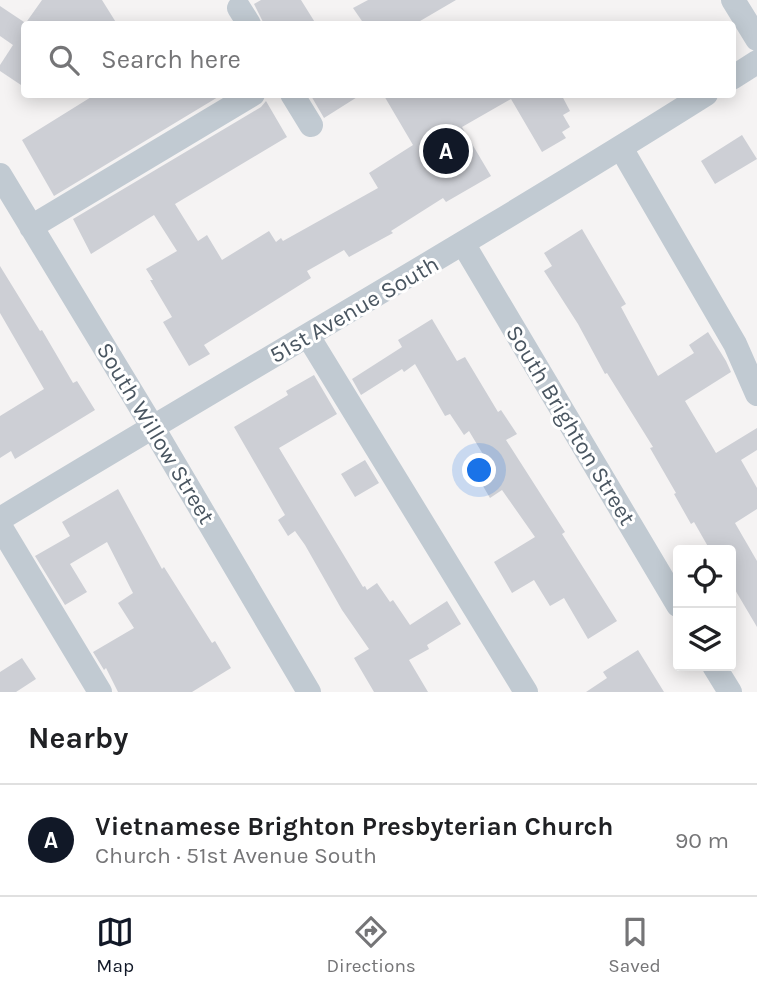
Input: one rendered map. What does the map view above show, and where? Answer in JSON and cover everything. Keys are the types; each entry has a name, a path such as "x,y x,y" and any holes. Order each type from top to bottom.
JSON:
{"street":[{"path":"733,0 757,39"},
{"path":"736,76 757,62"},
{"path":"31,227 246,98"},
{"path":"294,98 311,125"},
{"name":"51st Avenue South","path":"0,519 152,426 464,245 700,98"},
{"path":"621,148 735,344 757,394"},
{"name":"South Willow Street","path":"0,175 309,692"},
{"name":"South Brighton Street","path":"464,245 673,597"},
{"path":"308,336 526,692"},
{"path":"0,526 100,692"},
{"path":"717,671 730,692"}],"building":[{"path":"42,0 102,0 115,21 27,21"},
{"path":"261,0 301,0 314,21 262,21 254,4"},
{"path":"368,0 456,0 420,21 362,21 353,8"},
{"path":"0,6 22,21 21,85 0,71 0,65 13,45 0,36"},
{"path":"90,98 216,98 54,196 22,140"},
{"path":"312,98 356,98 324,118"},
{"path":"385,98 563,98 570,111 563,115 570,127 562,132 566,138 542,152 511,99 462,127 491,176 446,202 443,198 391,231 393,233 349,257 344,250 307,271 311,278 204,345 210,354 189,366 163,322 172,317 146,269 177,251 154,215 91,254 73,219 261,107 266,101 287,137 175,204 198,241 207,235 222,260 269,231 276,242 281,238 283,241 378,188 369,173 413,145"},
{"path":"742,135 757,159 715,184 701,161"},
{"path":"582,229 626,304 621,307 658,376 694,353 689,345 708,332 726,361 731,372 685,401 716,453 757,428 757,450 741,460 757,488 757,509 735,523 757,561 757,627 736,591 736,545 707,545 694,522 691,524 650,448 653,447 607,373 605,374 578,324 544,271 552,266 544,253"},
{"path":"0,266 73,383 77,381 95,410 15,459 11,451 0,458 0,416 44,389 0,313"},
{"path":"432,319 457,361 465,357 498,412 501,410 517,434 506,440 565,532 562,534 617,621 588,639 564,598 550,606 534,580 512,593 494,562 535,537 502,490 490,498 476,474 490,466 469,431 464,435 450,414 445,416 415,364 404,372 402,369 361,395 352,379 402,347 398,340"},
{"path":"314,375 337,414 279,448 363,587 367,590 377,583 410,625 447,601 461,624 427,645 429,649 409,660 428,692 374,692 354,658 369,649 342,610 305,545 295,531 288,536 278,520 285,515 234,427 288,395 286,391"},
{"path":"365,460 379,483 355,497 341,474"},
{"path":"118,489 162,569 164,567 231,668 192,692 118,692 106,668 104,670 93,652 134,628 118,603 133,593 107,542 70,564 87,592 65,605 35,556 70,536 62,522"},
{"path":"638,650 664,692 586,692 607,678 603,672"},
{"path":"22,658 36,679 16,692 0,692 0,672"}],"place":[{"name":"Vietnamese Brighton Presbyterian Church","path":"446,151"}]}
